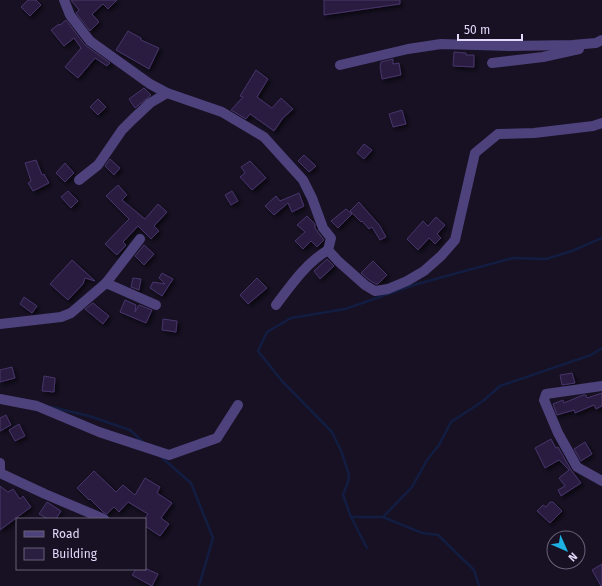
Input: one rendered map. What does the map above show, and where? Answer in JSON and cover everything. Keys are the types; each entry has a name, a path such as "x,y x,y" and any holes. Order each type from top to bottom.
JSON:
{"street":[{"path":"64,0 70,15 90,41 150,84 167,92 222,112 264,137 303,180 312,198 323,228 331,238 328,250 316,257 307,266 276,305"},
{"path":"492,63 544,57 573,51 599,42"},
{"path":"340,65 408,49 441,44 529,46 572,45 599,42"},
{"path":"79,180 98,165 122,130 133,119 150,103 167,92"},
{"path":"328,250 338,261 374,291 388,289 407,282 424,272 455,240 475,152 498,134 534,133 593,126 602,123"},
{"path":"0,324 61,317 71,313 106,283 140,239"},
{"path":"106,283 156,305"},
{"path":"602,386 546,394 544,400 558,433 577,467 602,481"},
{"path":"0,399 37,406 99,432 169,455 217,438 238,406"},
{"path":"0,462 0,469"},
{"path":"0,473 102,518"}],"building":[{"path":"28,0 36,0 41,5 30,16 21,7"},
{"path":"71,0 117,0 108,9 103,4 92,14 99,22 90,31 76,13 79,10"},
{"path":"324,0 400,0 400,4 324,15"},
{"path":"66,20 85,45 110,63 107,66 95,58 78,78 65,67 81,48 74,38 64,46 51,30"},
{"path":"128,31 141,38 141,40 159,48 149,69 116,50"},
{"path":"454,52 474,55 474,67 453,66"},
{"path":"393,59 393,64 399,63 401,75 382,79 380,67 381,62"},
{"path":"256,70 268,79 257,97 272,108 281,98 293,109 283,118 274,131 250,114 246,119 231,110 243,97 240,96"},
{"path":"144,88 151,95 135,108 129,99"},
{"path":"98,99 106,107 98,115 90,107"},
{"path":"402,110 406,124 393,127 389,114"},
{"path":"364,144 372,150 364,159 357,153"},
{"path":"304,155 316,166 309,172 298,161"},
{"path":"110,159 120,168 114,175 105,166"},
{"path":"36,160 42,175 44,174 49,183 33,191 28,183 31,181 25,163"},
{"path":"250,161 266,178 252,190 240,177 245,173 241,167"},
{"path":"65,163 74,173 65,182 56,173"},
{"path":"118,185 127,195 122,200 145,219 158,204 167,212 154,226 159,231 151,239 138,226 123,242 126,245 117,255 105,244 129,219 106,196"},
{"path":"68,191 78,201 71,208 61,197"},
{"path":"232,191 238,201 231,205 225,195"},
{"path":"299,193 304,206 292,212 288,203 274,215 265,206 276,196 280,201"},
{"path":"359,202 380,226 386,237 380,240 372,227 369,229 350,211"},
{"path":"346,209 352,214 338,228 331,221"},
{"path":"307,216 315,224 315,228 324,240 317,247 311,241 303,249 295,241 305,232 297,225"},
{"path":"436,217 445,225 437,234 441,238 435,244 429,238 418,250 407,239 423,221 428,226"},
{"path":"144,245 154,254 144,265 135,256"},
{"path":"327,259 334,266 320,279 314,271"},
{"path":"72,260 95,281 85,278 83,284 68,300 50,284"},
{"path":"373,261 387,275 378,284 369,280 361,273"},
{"path":"162,273 173,279 162,296 150,288 153,282 165,284 159,278"},
{"path":"133,278 141,279 139,290 131,287"},
{"path":"257,278 267,288 248,304 240,295"},
{"path":"24,297 37,306 32,313 20,304"},
{"path":"125,300 136,305 135,312 139,305 152,310 146,323 120,312"},
{"path":"93,303 109,316 103,324 85,309"},
{"path":"163,319 177,321 176,332 162,330"},
{"path":"12,367 15,378 0,382 0,370"},
{"path":"572,373 575,383 562,385 560,375"},
{"path":"44,376 55,378 54,392 42,391"},
{"path":"602,393 602,406 596,409 594,405 575,413 574,410 557,415 553,404 563,400 564,403 583,395 586,395 587,398"},
{"path":"6,415 11,425 0,431 0,418"},
{"path":"19,424 25,436 15,441 9,430"},
{"path":"551,439 556,448 558,447 571,470 581,483 561,496 558,490 565,486 559,478 569,470 559,460 545,468 535,448"},
{"path":"585,442 592,454 581,461 574,449"},
{"path":"94,471 116,492 123,485 135,495 145,478 160,487 157,493 172,503 161,518 169,524 160,536 146,527 145,518 148,514 128,502 119,512 114,507 107,514 90,499 89,500 77,488"},
{"path":"0,486 8,492 13,489 20,499 23,496 31,507 0,530"},
{"path":"47,502 61,511 57,518 46,518 39,514"},
{"path":"550,502 553,502 562,511 550,523 537,511 543,505 546,507"},
{"path":"602,564 602,586 601,586 592,570"},
{"path":"146,569 158,574 152,586 132,575 135,570"}],"waterway":[{"path":"367,548 351,517 343,495 349,475 342,453 332,432 282,381 258,351 267,332 291,318 345,309 417,284 513,258 546,259 572,251 602,238"},
{"path":"351,517 383,517 412,487 427,460 439,445 451,422 483,401 500,386 591,355 602,348"},
{"path":"51,407 89,416 130,430 144,443"},
{"path":"160,456 191,483 213,538 199,586"},
{"path":"383,517 422,533 438,535 474,570 479,586"}]}
